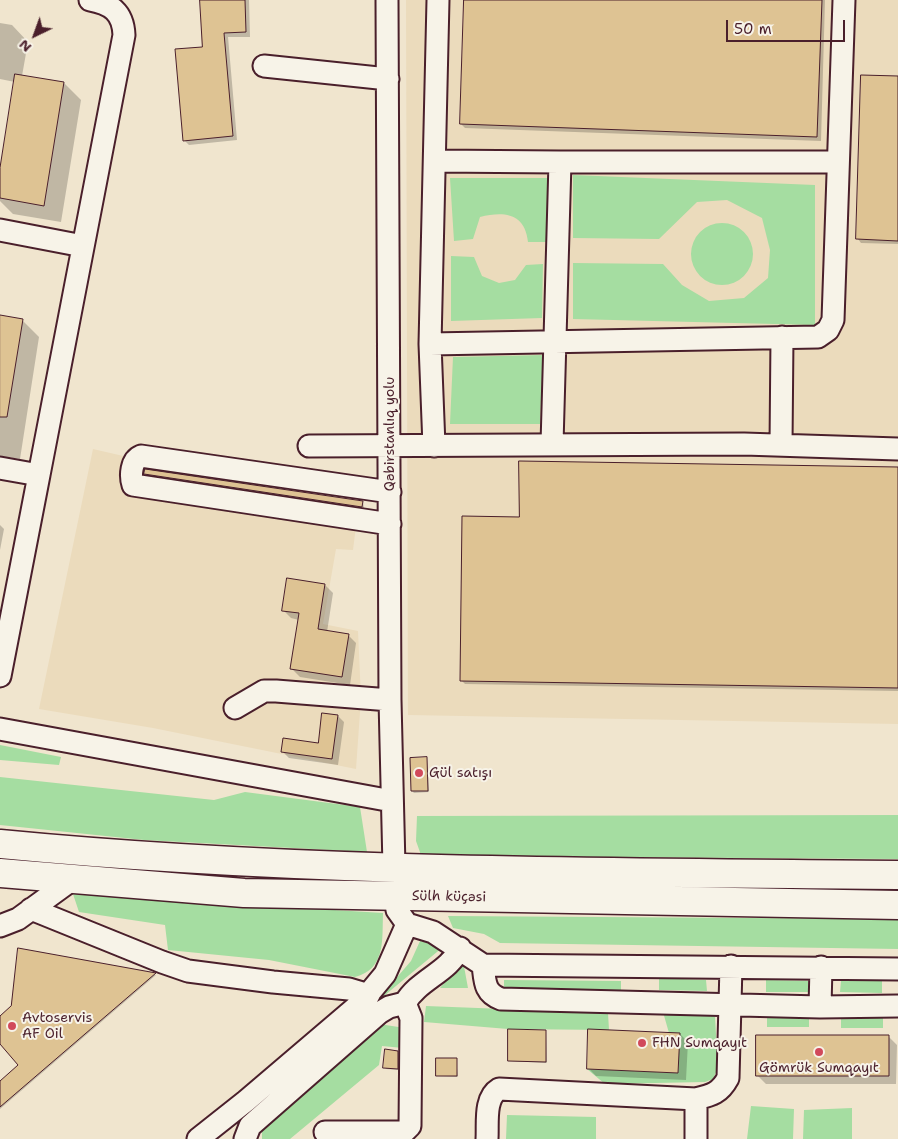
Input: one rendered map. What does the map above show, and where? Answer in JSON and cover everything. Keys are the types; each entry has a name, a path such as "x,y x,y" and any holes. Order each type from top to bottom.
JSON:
{"highway":[{"name":"Sülh küçəsi","path":"0,844 209,861 394,867 898,874"},
{"path":"394,867 395,896"},
{"name":"Sülh küçəsi","path":"0,873 208,891 898,905"}],"street":[{"path":"0,676 5,626 39,475 124,35 123,23 118,11 101,2 90,0"},
{"name":"Qəbirstanlıq yolu","path":"387,0 390,700 394,867"},
{"path":"434,446 430,344 438,0"},
{"path":"430,344 557,340 818,337 828,330 833,320 844,0"},
{"path":"264,66 388,79"},
{"path":"435,161 837,162"},
{"path":"552,444 557,340 560,162"},
{"path":"0,230 83,246"},
{"path":"781,445 782,337"},
{"path":"309,446 781,445 898,449"},
{"path":"390,492 141,456 134,462 131,479 133,485 390,524"},
{"path":"0,468 39,475"},
{"path":"235,708 264,691 390,700"},
{"path":"0,729 392,801"},
{"path":"0,926 18,919 73,879"},
{"path":"395,896 397,910 407,924 433,932 460,948 483,965 898,969"},
{"path":"31,909 188,971 272,982 349,989 369,994"},
{"path":"198,1139 246,1102 369,994 385,974 407,924"},
{"path":"245,1139 250,1126 379,1013 389,1007 405,1003 417,988 450,963 460,948"},
{"path":"483,965 486,988 493,996 501,999 731,1003 820,1007 898,1006"},
{"path":"487,1139 489,1101 492,1093 499,1089 696,1099 714,1095 723,1088 728,1078 731,966"},
{"path":"820,1007 821,967"},
{"path":"325,1132 404,1132 410,1126 411,1023 405,1003"},
{"path":"696,1099 696,1139"}],"shaded area":[{"path":"406,0 898,0 898,724 408,715"},
{"path":"93,449 132,458 128,490 356,526 353,550 336,549 323,624 358,631 361,698 356,769 153,728 39,709"}],"green space":[{"path":"573,175 815,185 815,325 573,319 573,263 663,264 682,285 709,301 744,298 768,278 770,250 762,218 727,200 697,202 659,239 573,238"},
{"path":"450,178 548,178 547,242 528,242 523,225 518,220 512,216 497,214 480,217 473,239 454,241"},
{"path":"722,223 734,225 744,232 751,242 753,254 751,266 744,276 734,283 722,285 710,283 700,276 693,266 691,254 693,242 700,232 710,225"},
{"path":"451,256 474,257 482,276 499,283 515,280 526,265 543,264 542,318 451,321"},
{"path":"543,355 540,424 450,424 453,357"},
{"path":"0,745 61,757 59,765 0,760"},
{"path":"0,777 214,800 245,792 360,807 367,852 144,840 0,825"},
{"path":"898,815 898,859 431,856 421,855 416,841 417,816"},
{"path":"73,894 383,913 382,943 377,960 372,967 365,973 355,977 269,960 168,950 165,925 79,912"},
{"path":"448,916 898,919 898,949 500,943 484,934 453,928"},
{"path":"420,941 443,947 373,1005 411,961"},
{"path":"463,961 468,988 440,988"},
{"path":"659,978 706,980 707,991 659,990"},
{"path":"504,980 621,981 621,990 504,989"},
{"path":"766,980 808,981 808,992 766,992"},
{"path":"841,981 882,981 882,993 840,992"},
{"path":"426,1006 608,1013 609,1030 508,1029 424,1022"},
{"path":"663,1012 709,1013 715,1017 718,1068 713,1079 705,1082 605,1084 587,1069 678,1073 680,1033 669,1033"},
{"path":"767,1015 809,1015 809,1027 767,1027"},
{"path":"841,1016 883,1016 883,1028 841,1028"},
{"path":"379,1024 405,1028 403,1048 382,1046 379,1065 290,1139 262,1139 262,1122"},
{"path":"751,1106 794,1109 793,1139 747,1139"},
{"path":"852,1108 852,1139 803,1139 804,1110"},
{"path":"507,1115 596,1117 596,1139 506,1139"}],"building":[{"path":"200,0 245,0 246,32 224,33 233,136 183,141 175,49 202,47"},
{"path":"464,0 822,0 817,137 460,124"},
{"path":"15,74 64,82 44,206 0,198 0,168"},
{"path":"861,75 898,76 898,241 856,239"},
{"path":"0,315 23,319 7,417 0,417"},
{"path":"519,461 898,467 898,688 460,681 462,516 519,517"},
{"path":"145,469 363,501 362,507 144,474"},
{"path":"287,578 325,584 318,629 349,634 342,677 290,669 299,613 282,611"},
{"path":"322,713 338,715 332,759 281,752 283,738 318,743"},
{"path":"427,757 428,791 411,791 410,758"},
{"path":"18,948 156,973 0,1107 0,1081 18,1065 0,1044 0,1016 11,1006"},
{"path":"508,1029 546,1030 546,1062 508,1061"},
{"path":"588,1029 680,1033 678,1073 587,1069"},
{"path":"756,1035 889,1035 889,1076 756,1076"},
{"path":"385,1049 398,1051 398,1069 383,1068"},
{"path":"436,1058 457,1058 457,1076 436,1076"}],"place":[{"name":"Gül satışı","path":"419,773"},
{"name":"Avtoservis AF Oil","path":"12,1026"},
{"name":"FHN Sumqayıt","path":"642,1043"},
{"name":"Gömrük Sumqayıt","path":"819,1052"}]}
